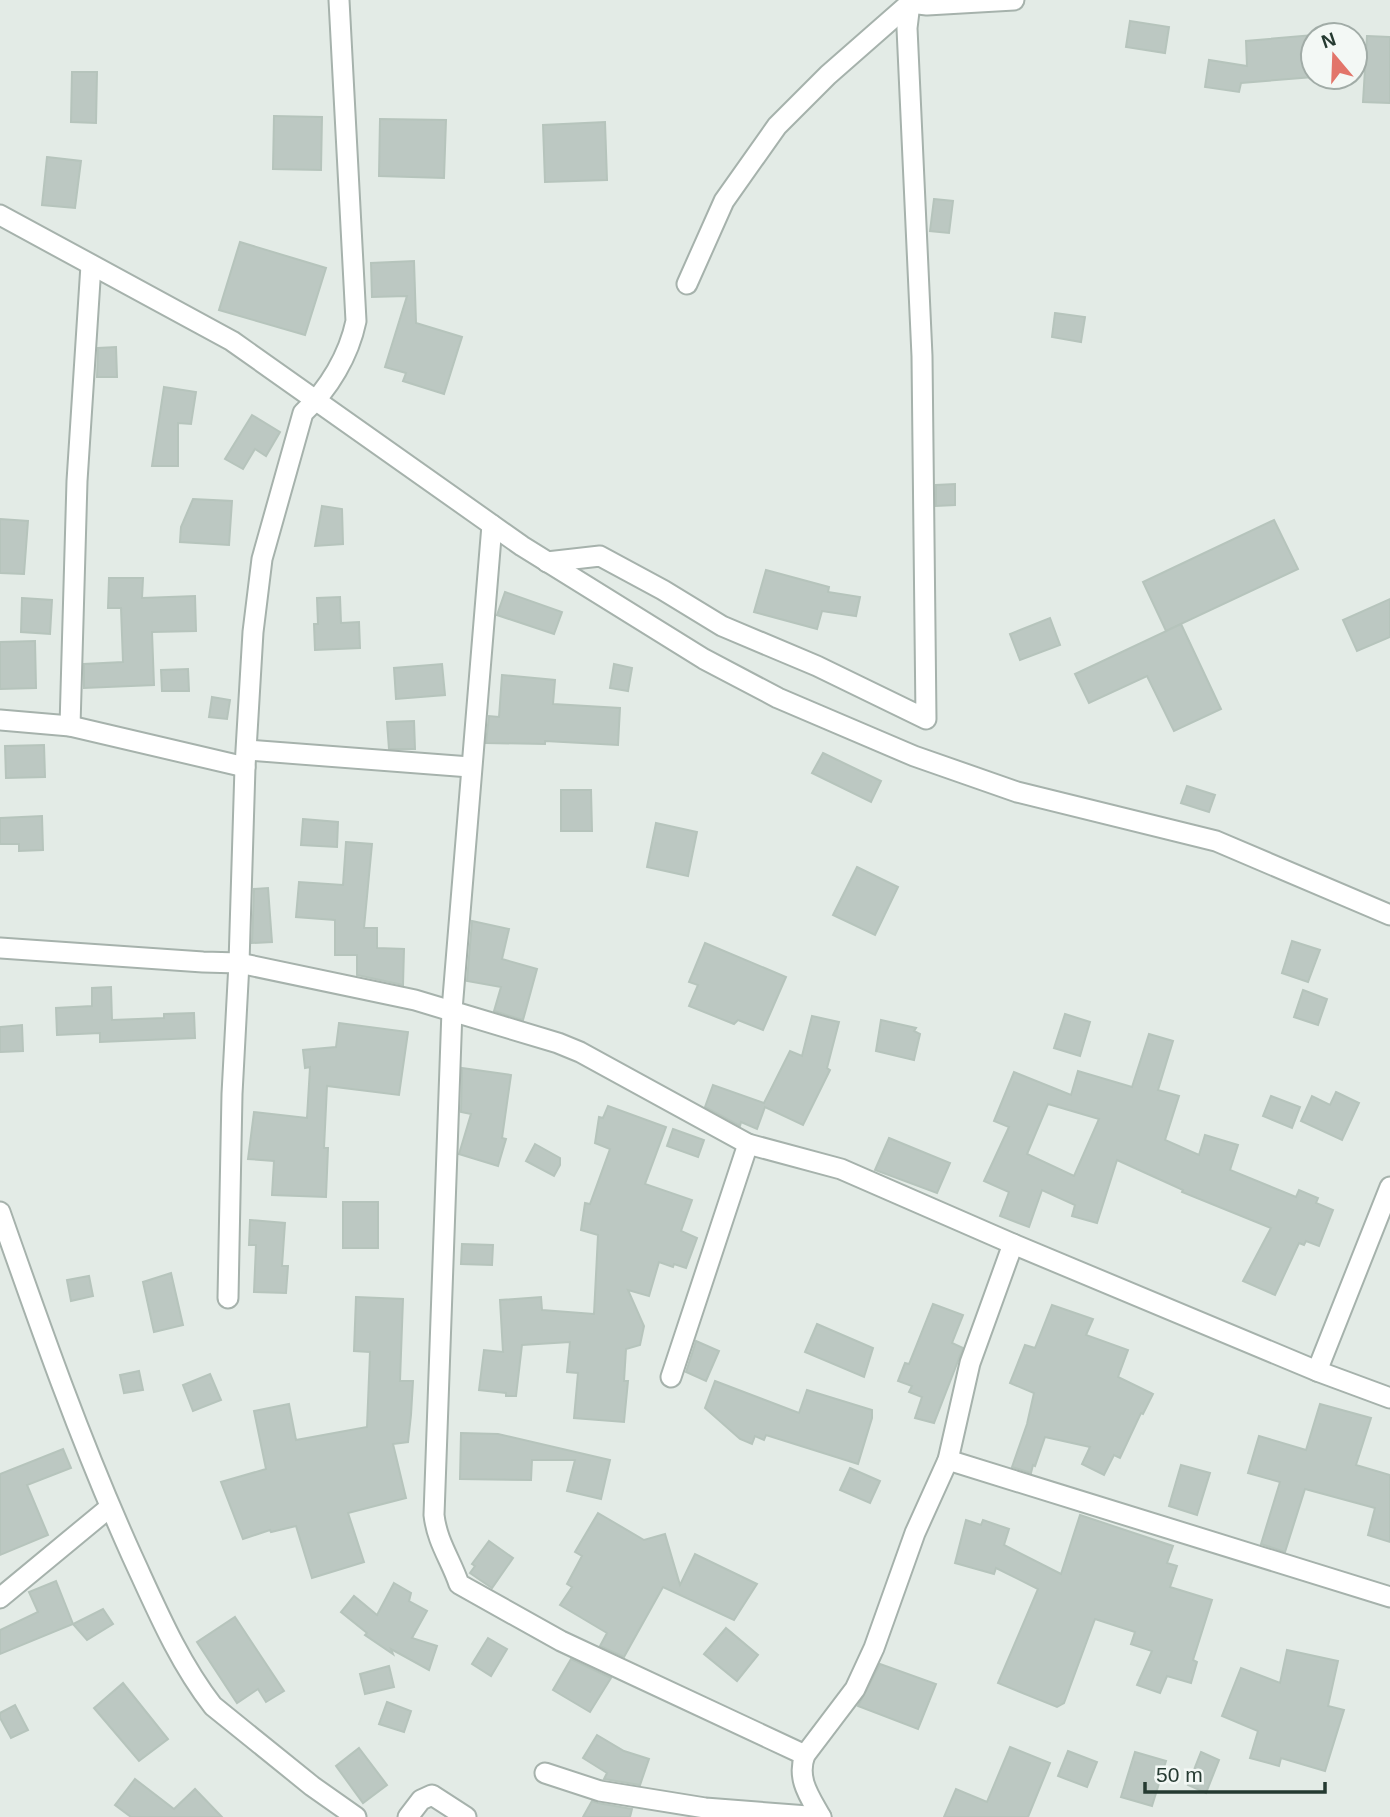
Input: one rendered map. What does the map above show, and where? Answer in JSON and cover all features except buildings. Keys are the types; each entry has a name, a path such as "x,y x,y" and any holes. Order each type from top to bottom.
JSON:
{"street":[{"path":"228,1298 232,1094 246,758 253,632 262,559 303,413 316,401 352,341 356,321 339,0"},
{"path":"687,285 724,201 777,126 828,75 920,3 1014,0"},
{"path":"547,562 600,556 722,626 817,666 926,719 922,356 907,28 920,3"},
{"path":"0,215 232,341 547,562 704,659 778,698 914,756 1017,792 1216,841 1390,915"},
{"path":"70,726 77,481 91,265"},
{"path":"492,525 452,1010 434,1516 436,1533 443,1551 452,1563 459,1584 561,1641 805,1755"},
{"path":"0,720 70,726 246,758 470,767"},
{"path":"0,948 239,963 452,1010 580,1052 748,1144 841,1168 1013,1244 1317,1371 1390,1398"},
{"path":"671,1377 748,1144"},
{"path":"1317,1371 1390,1187"},
{"path":"0,1212 63,1390 110,1507 168,1635 202,1692 214,1706 312,1786 356,1817"},
{"path":"545,1773 600,1791 705,1808 821,1817 802,1781 801,1765 805,1755 855,1689 874,1648 915,1533 948,1460 970,1363 1013,1244"},
{"path":"948,1460 1390,1597"},
{"path":"0,1598 110,1507"},
{"path":"408,1817 421,1800 432,1795 466,1817"}]}
